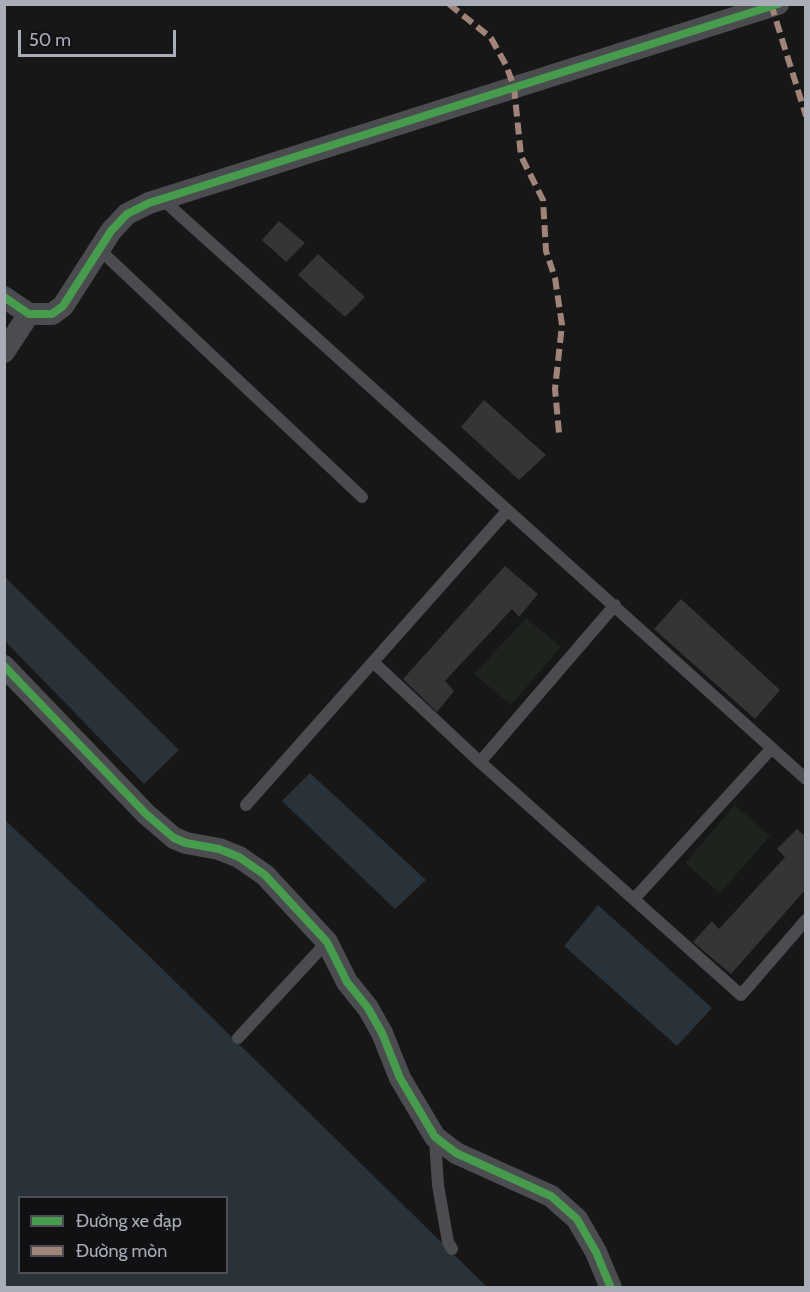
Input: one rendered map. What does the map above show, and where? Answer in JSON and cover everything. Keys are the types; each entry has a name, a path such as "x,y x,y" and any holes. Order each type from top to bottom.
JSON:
{"street":[{"path":"4,297 29,314 52,314 63,306 101,251 111,231 127,214 162,199 778,4"},
{"path":"4,352 29,314"},
{"path":"4,666 174,838 186,843 219,849 256,869 327,942 347,982 368,1008 382,1034 400,1078 435,1137 456,1153 551,1196 577,1219 612,1287"}],"lane":[{"path":"162,199 806,779"},
{"path":"101,251 362,497"},
{"path":"246,805 507,511"},
{"path":"480,762 615,605"},
{"path":"373,662 480,762 741,995 806,920"},
{"path":"634,899 772,748"},
{"path":"238,1038 327,942"},
{"path":"435,1137 438,1185 448,1242 452,1249"}],"shaded area":[{"path":"5,577 179,750 144,784 5,641"},
{"path":"526,618 561,647 511,705 474,674"},
{"path":"310,773 426,880 395,909 282,801"},
{"path":"735,805 770,836 720,893 685,863"},
{"path":"4,819 147,954 487,1287 5,1287"},
{"path":"598,905 712,1008 677,1046 564,946"}],"building":[{"path":"279,221 305,243 286,262 262,240"},
{"path":"318,254 365,297 345,317 298,275"},
{"path":"484,400 546,455 519,480 461,427"},
{"path":"505,566 538,594 519,617 512,609 445,681 454,691 437,712 403,679"},
{"path":"681,599 780,690 755,719 654,629"},
{"path":"797,829 806,837 806,889 731,974 693,942 712,921 719,929 785,857 777,849"}],"marked path":[{"path":"449,4 491,38 506,65 514,87 521,156 543,200 546,251 555,278 562,325 555,389 559,433"},
{"path":"771,4 806,116"}],"cycle path":[{"path":"4,297 29,314 52,314 63,306 111,231 127,214 149,203 778,4"},
{"path":"4,666 146,814 174,838 186,843 219,849 239,857 265,875 327,942 347,982 368,1008 382,1033 400,1078 435,1137 456,1153 551,1196 577,1219 596,1252 611,1288"}]}
